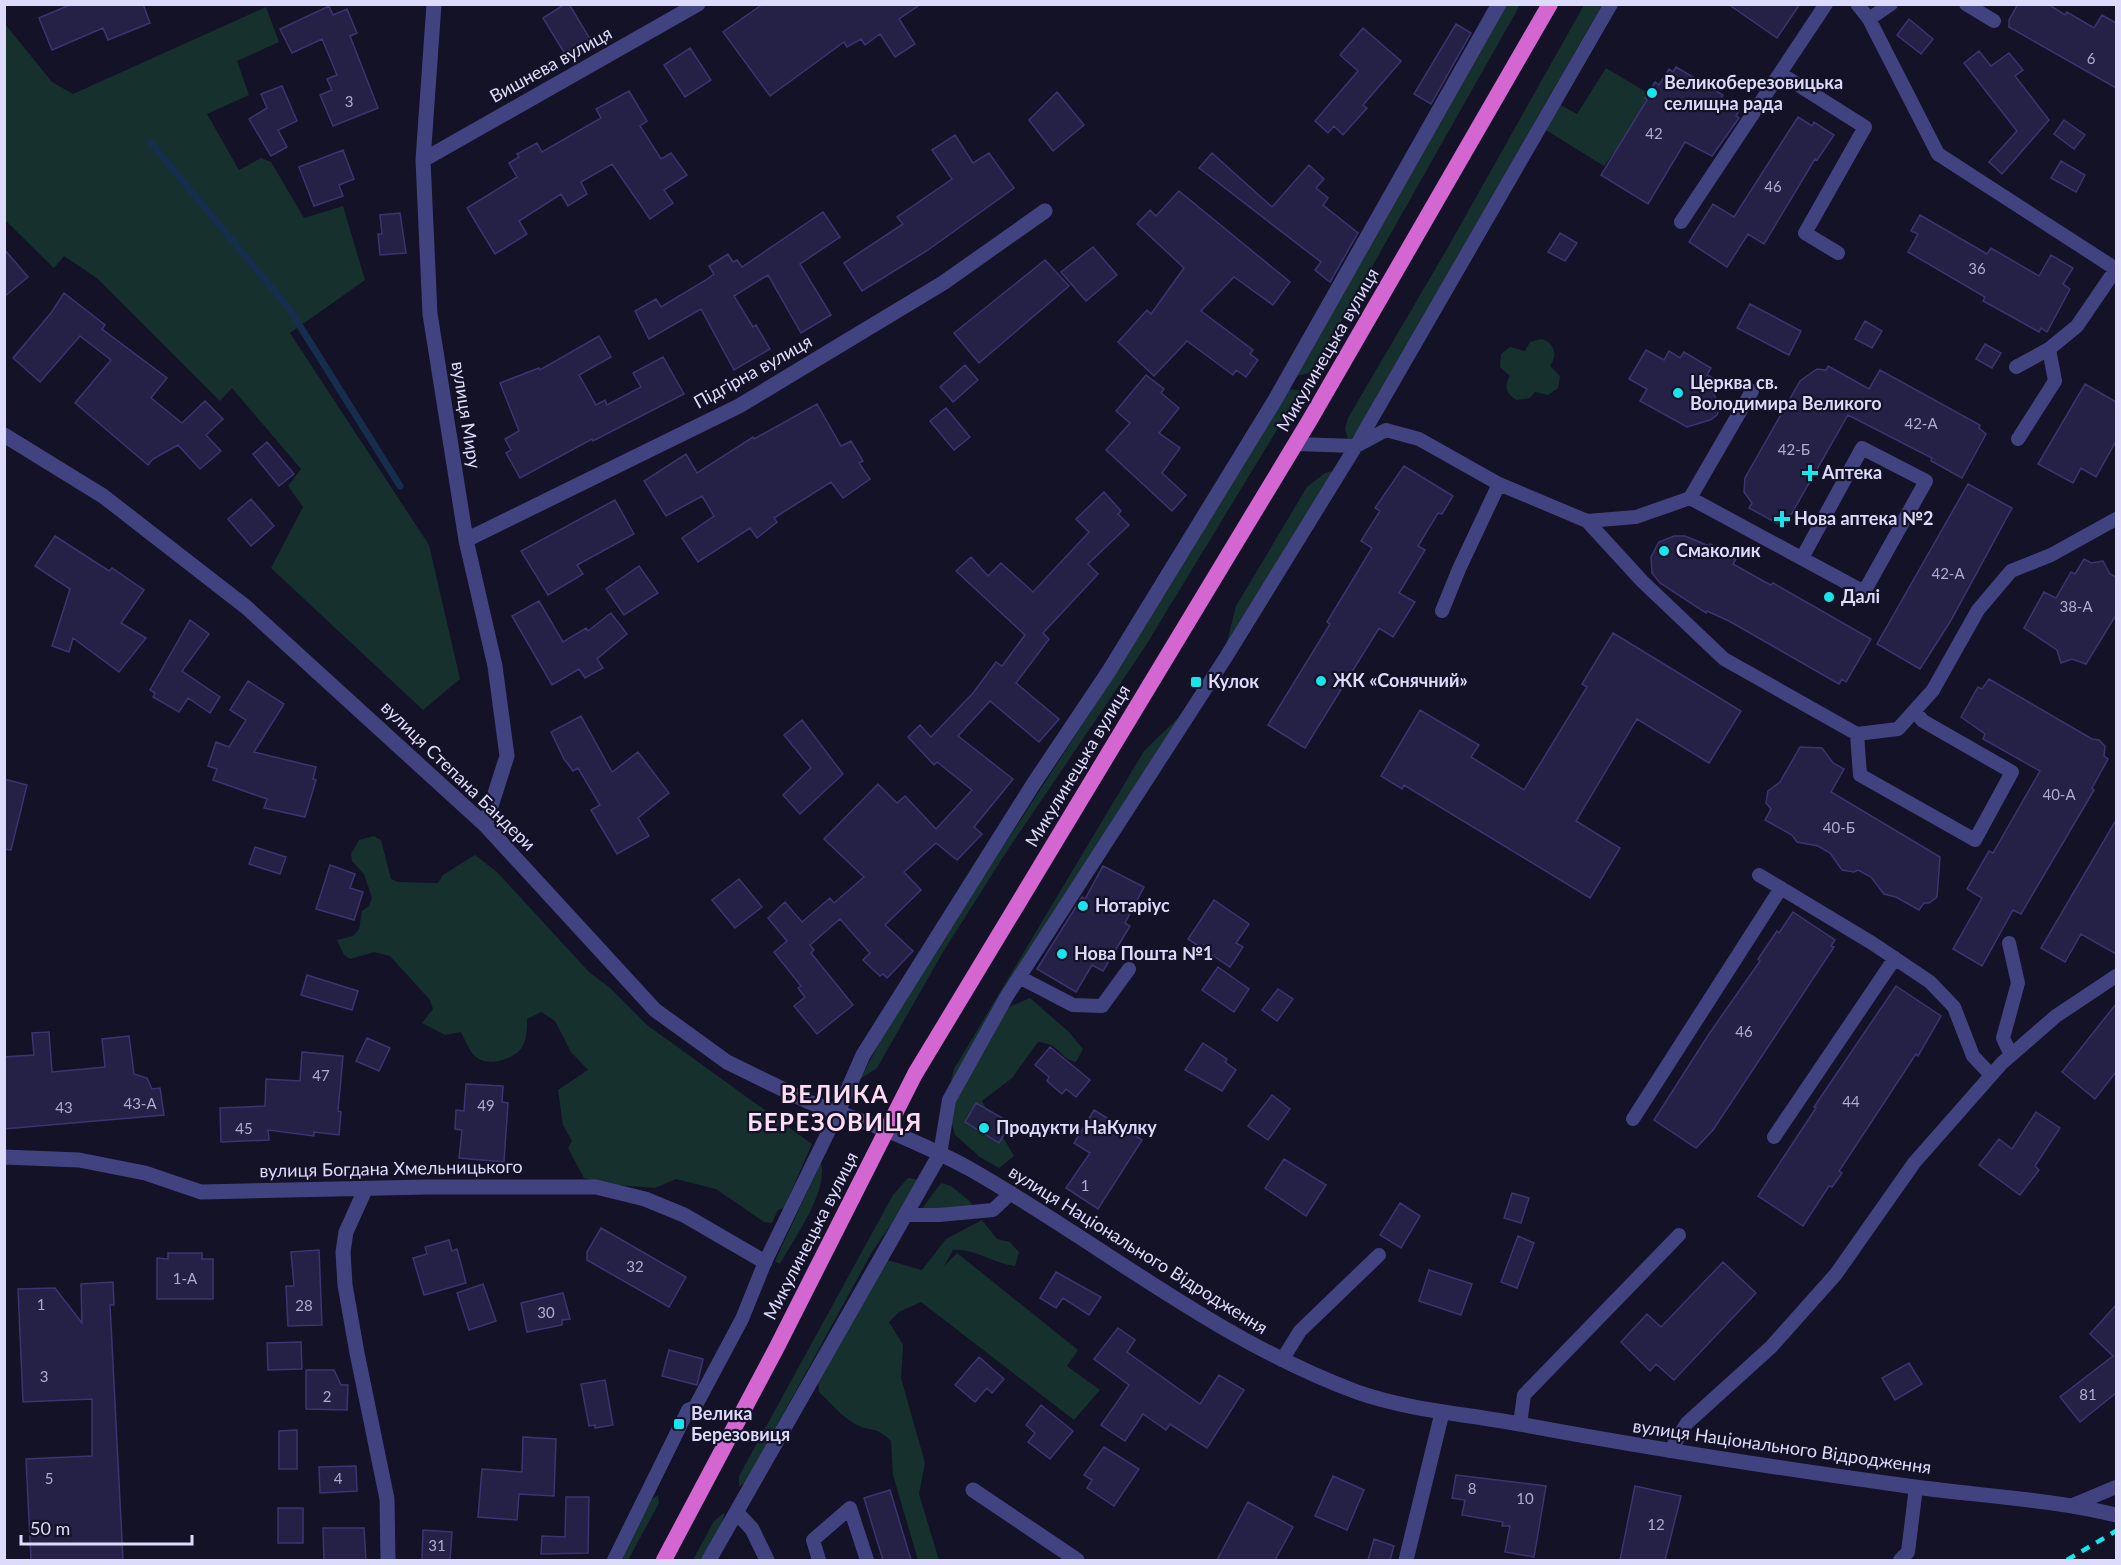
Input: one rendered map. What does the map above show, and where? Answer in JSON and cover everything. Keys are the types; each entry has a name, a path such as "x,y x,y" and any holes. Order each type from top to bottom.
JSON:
{"highway":[{"name":"Микулинецька вулиця","path":"664,1560 777,1347 915,1074 1295,444 1550,4"}],"street":[{"name":"вулиця Миру","path":"434,4 423,160 430,314 466,540 495,666 507,756 485,825"},
{"name":"Вишнева вулиця","path":"423,160 698,4"},
{"path":"838,1112 863,1055 1034,783 1109,671 1275,400 1499,4"},
{"name":"Підгірна вулиця","path":"466,540 739,406 943,284 1045,211"},
{"name":"вулиця Степана Бандери","path":"4,435 103,496 246,607 485,825 655,1010 727,1062 809,1102 887,1130"},
{"name":"вулиця Національного Відродження","path":"887,1130 940,1154 1011,1194 1210,1322 1282,1360 1360,1393 1442,1413 1520,1424 1670,1451 1916,1487 2073,1505 2116,1515"},
{"path":"709,1560 940,1154"},
{"name":"вулиця Богдана Хмельницького","path":"4,1158 79,1160 145,1173 201,1192 427,1187 596,1187 645,1199 684,1215 765,1262"},
{"path":"365,1190 346,1232 343,1252 345,1285 387,1499 388,1560"},
{"path":"1406,1560 1442,1413"},
{"path":"972,1490 1077,1560"},
{"path":"737,1513 752,1529 767,1560"}],"lane":[{"path":"940,1154 949,1100 1007,996 1021,978 1226,657 1356,446 1611,4"},
{"path":"1681,222 1826,4"},
{"path":"1857,4 1869,19 1938,154 2116,269 2077,326 2049,349 2016,367"},
{"path":"1869,19 1891,4"},
{"path":"1966,4 1994,21"},
{"path":"1781,74 1866,127 1805,233 1838,253"},
{"path":"2018,439 2055,381 2049,349"},
{"path":"1587,521 1636,517 1690,498 1752,391"},
{"path":"1295,444 1356,446 1386,430 1419,440 1499,484 1587,521 1642,581 1724,659 1857,734 1898,729 1934,690 1978,610 2011,571 2051,555 2116,519"},
{"path":"1690,498 1864,592 1926,480 1863,448 1802,558"},
{"path":"1442,611 1458,569 1499,484"},
{"path":"1857,734 1860,775 1975,840 2012,772 1923,721 1914,711"},
{"path":"1759,875 1930,982 1954,1007 1973,1056 1991,1076"},
{"path":"1633,1119 1781,888"},
{"path":"2009,943 2018,983 2003,1038 2012,1055"},
{"path":"1774,1137 1895,958"},
{"path":"1021,978 1073,1005 1102,1006 1130,969"},
{"path":"1670,1451 1687,1423 1771,1347 1836,1274 1914,1162 1991,1076 2056,1016 2116,976"},
{"path":"614,1560 653,1484 679,1424 688,1410 695,1407 742,1319 765,1262 838,1112"},
{"path":"907,1215 939,1215 993,1210 1011,1194"},
{"path":"1520,1424 1524,1395 1679,1235"},
{"path":"1282,1360 1300,1331 1379,1255"},
{"path":"1900,1560 1908,1552 1916,1487"},
{"path":"2073,1505 2116,1487"},
{"path":"819,1560 813,1540 850,1508 867,1560"}],"green space":[{"path":"1505,5 1520,5 1317,364 1309,373 1297,376"},
{"path":"1584,5 1602,5 1359,428 1351,439 1348,439 1345,429 1348,418 1447,249"},
{"path":"266,7 279,42 237,61 249,95 207,114 239,170 261,158 271,162 304,218 343,206 365,280 290,333 429,545 460,679 423,710 271,568 303,507 288,486 301,469 232,388 220,401 98,279 64,256 54,268 5,220 5,24 52,82 73,94"},
{"path":"1606,68 1648,93 1645,98 1651,102 1604,166 1544,129 1559,104 1577,114"},
{"path":"1541,339 1549,343 1554,350 1554,358 1550,366 1560,376 1558,388 1548,395 1535,392 1530,398 1517,400 1507,390 1510,376 1500,367 1501,354 1510,347 1525,351 1530,342"},
{"path":"1288,389 1300,392 1143,650 1003,857 943,952 877,1068 860,1079 897,1010 1103,693"},
{"path":"1334,471 1226,646 1236,606 1307,487 1325,473"},
{"path":"1180,716 951,1081 954,1069 1144,751"},
{"path":"374,836 381,840 391,879 398,882 438,883 443,875 475,855 497,872 589,972 610,988 647,1025 812,1144 784,1208 778,1210 772,1223 764,1222 716,1189 676,1179 655,1188 606,1184 584,1178 568,1148 572,1141 563,1125 558,1090 588,1070 571,1052 555,1021 541,1012 527,1019 527,1031 522,1048 510,1057 486,1062 471,1052 461,1032 445,1035 422,1023 433,1009 430,1000 390,956 374,952 350,959 344,955 337,940 353,936 359,929 362,911 369,906 372,898 364,874 352,861 351,854 359,840"},
{"path":"1030,998 1069,1032 1083,1049 1076,1062 1070,1060 1052,1045 1038,1042 1012,1078 982,1101 1014,1156 999,1168 980,1157 955,1135 950,1115 974,1058 1004,1009"},
{"path":"821,1162 820,1187 815,1200 780,1264 775,1261"},
{"path":"908,1178 922,1180 872,1252 746,1482 739,1487 739,1476 893,1195"},
{"path":"941,1183 951,1186 972,1203 970,1206 921,1210"},
{"path":"982,1220 997,1239 1010,1242 1019,1252 1015,1266 969,1251 953,1250 944,1266 957,1253 1078,1350 1067,1366 1100,1390 1074,1420 921,1302 899,1312 889,1322 903,1345 901,1378 925,1463 919,1494 939,1560 918,1560 893,1475 891,1441 880,1432 857,1425 842,1414 819,1392 818,1379 880,1258 922,1270 946,1239"},
{"path":"658,1495 659,1503 628,1560 620,1560 652,1499"},
{"path":"725,1512 721,1526 702,1560 693,1560 714,1521"}],"building":[{"path":"72,4 143,4 150,23 108,40 103,28 52,50 39,18"},
{"path":"565,4 569,4 590,39 565,54 543,18"},
{"path":"763,4 921,4 899,19 915,44 895,57 880,34 865,45 861,39 847,47 844,42 770,96 723,32"},
{"path":"1728,4 1800,4 1777,38"},
{"path":"2018,4 2048,4 2065,15 2067,12 2094,28 2102,15 2116,23 2116,88 2009,27 2009,20"},
{"path":"329,6 333,15 347,9 357,33 350,36 378,108 333,126 320,95 332,90 327,79 337,75 322,39 292,53 280,29"},
{"path":"1909,19 1933,39 1921,54 1897,35"},
{"path":"1456,24 1471,33 1431,104 1414,94"},
{"path":"1363,28 1401,61 1363,105 1367,108 1343,135 1334,126 1328,133 1315,121 1358,71 1340,55"},
{"path":"690,48 711,80 685,97 664,65"},
{"path":"1979,51 1991,66 2009,53 2023,70 2015,76 2049,120 2002,174 1989,162 2017,131 1964,63"},
{"path":"1676,67 1723,95 1721,99 1739,111 1736,116 1739,118 1712,156 1685,142 1648,204 1601,175 1647,100 1645,98 1655,82 1659,85 1669,69 1673,72"},
{"path":"282,86 297,121 278,130 287,147 271,156 249,119 267,108 261,94"},
{"path":"629,91 647,121 640,126 661,159 671,153 687,175 664,190 673,203 650,219 612,164 581,182 587,194 568,206 561,194 519,221 527,234 495,254 467,208 517,177 509,163 519,157 517,154 537,143 542,152 601,118 596,109"},
{"path":"1057,92 1084,125 1053,151 1029,120"},
{"path":"1798,117 1812,126 1814,122 1834,135 1817,160 1815,159 1764,244 1748,234 1727,267 1689,242 1713,204 1734,217"},
{"path":"2064,120 2085,135 2074,149 2054,134"},
{"path":"955,135 973,163 989,153 1014,188 928,250 862,291 844,263 903,224 897,217 952,179 932,150"},
{"path":"343,150 354,179 339,185 343,196 314,206 299,167"},
{"path":"1212,153 1272,207 1309,165 1324,179 1316,188 1328,198 1323,205 1358,233 1330,282 1315,270 1321,262 1199,168"},
{"path":"2061,161 2085,175 2076,192 2051,178"},
{"path":"1179,191 1290,282 1273,305 1234,277 1201,311 1253,350 1250,354 1258,360 1246,377 1236,370 1233,375 1187,341 1154,376 1118,342 1147,310 1151,314 1184,268 1137,224 1150,210 1156,216"},
{"path":"823,212 840,237 800,264 831,315 801,333 768,275 734,296 753,327 756,325 770,349 734,370 701,309 649,339 635,311 656,299 661,307 706,280 714,274 709,266 728,254 733,262 737,260 742,267"},
{"path":"400,213 406,253 380,255 378,234 382,234 380,215"},
{"path":"1920,215 1987,254 1991,248 2039,276 2051,255 2073,268 2063,284 2070,289 2047,332 2041,328 2039,332 1983,301 1985,297 1908,252 1918,234 1911,231"},
{"path":"1560,233 1577,243 1565,261 1548,252"},
{"path":"1093,247 1117,275 1086,301 1061,272"},
{"path":"4,249 28,277 4,297"},
{"path":"1045,260 1069,286 979,363 954,333"},
{"path":"64,293 105,325 102,329 167,378 151,398 182,423 205,401 223,419 206,435 221,451 200,469 178,445 153,459 148,465 75,403 111,360 80,336 40,382 13,358 51,313"},
{"path":"1750,304 1801,331 1789,355 1737,328"},
{"path":"1865,321 1882,331 1872,348 1855,339"},
{"path":"599,336 611,357 579,375 596,405 605,400 607,405 641,387 633,373 663,357 684,394 593,441 592,439 520,478 506,453 511,450 505,439 519,431 500,383 539,368 540,370"},
{"path":"1985,344 2001,353 1992,368 1976,359"},
{"name":"Церква св. Володимира Великого","path":"1646,350 1664,360 1669,351 1680,358 1684,352 1711,368 1707,375 1718,381 1712,391 1720,406 1717,415 1710,420 1687,427 1640,401 1647,389 1629,379"},
{"path":"965,365 978,380 953,402 940,387"},
{"path":"1828,366 1869,389 1880,370 1980,425 1979,428 1986,434 1962,478 1931,461 1932,458 1848,415 1784,527 1749,508 1752,503 1744,492 1745,478 1800,381 1817,369 1826,370"},
{"path":"1146,375 1164,389 1161,393 1179,408 1159,433 1180,448 1162,473 1186,495 1172,511 1106,450 1130,423 1116,411"},
{"path":"2085,384 2116,402 2116,441 2096,477 2081,468 2073,483 2038,464"},
{"path":"817,404 841,446 851,441 863,461 859,463 870,479 843,498 831,482 774,518 777,522 757,538 750,528 698,562 682,538 714,516 702,496 666,516 644,481 686,454 697,473 753,437 754,439"},
{"path":"946,408 970,437 954,450 930,421"},
{"path":"267,442 294,474 279,486 253,454"},
{"name":"ЖК «Сонячний»","path":"1404,466 1453,496 1442,514 1438,513 1418,546 1425,550 1399,593 1415,602 1393,637 1379,628 1305,748 1268,725 1330,624 1327,622 1372,548 1361,541 1380,511 1375,508"},
{"path":"1968,484 2012,508 1950,622 1920,669 1877,644"},
{"path":"1104,492 1121,511 1118,514 1129,525 1088,564 1098,574 1043,633 1049,639 1016,683 1059,719 1039,742 990,701 958,736 1013,779 974,827 982,834 957,860 936,843 904,872 921,890 885,925 913,951 887,978 883,974 880,976 863,960 870,953 840,919 810,945 814,950 811,953 853,1005 817,1034 794,1006 805,997 798,988 801,986 774,952 787,941 768,918 785,902 802,922 830,898 834,903 864,877 824,839 878,784 897,803 905,796 936,829 972,790 937,762 934,765 908,737 920,725 931,737 973,693 996,662 1002,666 1025,635 956,571 971,557 988,576 1001,563 1033,592 1089,532 1076,519"},
{"path":"251,499 274,526 251,546 228,519"},
{"path":"615,500 634,534 577,565 583,574 548,595 521,551"},
{"path":"55,536 109,571 112,568 144,590 121,623 146,638 119,672 73,638 69,652 52,646 70,589 35,566"},
{"path":"1674,536 1685,536 1709,546 1710,544 1736,559 1733,564 1771,585 1773,583 1871,639 1846,682 1842,679 1839,684 1729,621 1707,611 1706,613 1660,583 1652,573 1651,557 1659,542"},
{"path":"2084,559 2091,563 2103,561 2110,574 2116,577 2116,615 2086,664 2072,659 2061,663 2057,650 2024,628 2044,592 2056,598 2071,572 2075,574"},
{"path":"639,566 658,593 624,615 606,589"},
{"path":"539,601 563,642 586,628 588,631 611,613 627,634 597,659 603,668 585,678 579,669 552,685 512,616"},
{"path":"190,620 209,634 182,671 220,697 210,713 188,698 179,712 153,697 155,693 150,690"},
{"path":"1613,633 1741,711 1709,763 1637,719 1576,821 1620,848 1590,898 1404,785 1402,789 1381,776 1420,710 1479,745 1471,757 1524,790 1587,687 1582,684"},
{"path":"1989,679 2092,739 2099,740 2105,746 2104,756 2108,759 2092,788 2094,790 2021,914 2013,910 1982,966 1953,949 1982,898 1967,889 1989,851 1993,853 2040,771 1983,739 1985,734 1961,717 1978,687 1982,689"},
{"path":"248,681 284,704 254,752 316,767 313,779 316,780 305,817 264,808 267,799 213,780 217,769 208,766 216,742 229,747 246,720 230,710"},
{"path":"581,716 612,772 638,752 669,793 638,818 649,836 617,854 591,810 600,805 578,768 573,771 564,759 551,732"},
{"path":"802,720 843,774 800,814 783,795 811,768 784,735"},
{"path":"1800,747 1822,748 1833,763 1844,769 1831,792 1940,857 1937,897 1929,903 1924,903 1919,910 1896,897 1884,894 1871,877 1858,870 1854,872 1842,870 1830,853 1818,846 1797,842 1792,835 1765,820 1771,809 1766,803 1768,791 1780,782"},
{"path":"4,779 27,785 11,850 4,849"},
{"path":"2116,820 2116,954 2081,934 2065,962 2041,948"},
{"path":"255,847 286,857 280,874 249,864"},
{"path":"330,865 355,874 350,888 363,892 354,920 316,909"},
{"path":"1103,866 1144,887 1125,923 1130,926 1103,971 1092,965 1076,992 1037,969 1082,897 1085,899"},
{"path":"739,879 762,907 735,928 712,900"},
{"path":"1214,900 1249,924 1236,943 1243,947 1230,967 1188,939"},
{"path":"1793,912 1835,940 1831,946 1834,947 1713,1130 1696,1148 1654,1120 1709,1034 1760,961 1758,959"},
{"path":"1218,967 1249,989 1234,1012 1202,990"},
{"path":"307,975 358,991 352,1010 301,995"},
{"path":"1896,986 1941,1016 1918,1056 1916,1054 1839,1171 1842,1173 1832,1187 1829,1186 1803,1226 1758,1196 1816,1108 1814,1107"},
{"path":"1278,989 1293,999 1277,1021 1262,1010"},
{"path":"2116,1004 2116,1072 2095,1099 2062,1072"},
{"path":"49,1032 52,1072 105,1067 102,1039 129,1036 134,1074 147,1078 152,1089 160,1088 164,1115 4,1129 4,1057 34,1055 32,1033"},
{"path":"367,1038 390,1048 379,1071 356,1061"},
{"path":"1203,1043 1227,1059 1225,1062 1236,1070 1222,1091 1185,1070"},
{"path":"1050,1047 1090,1080 1076,1097 1066,1089 1062,1094 1047,1081 1049,1077 1035,1065"},
{"path":"302,1052 343,1056 338,1111 341,1112 339,1135 314,1132 314,1136 268,1130 269,1140 221,1142 220,1108 265,1106 266,1079 300,1081"},
{"path":"466,1084 503,1086 502,1102 508,1103 504,1162 459,1158 462,1130 455,1129 456,1110 464,1111"},
{"path":"1272,1095 1290,1109 1268,1140 1248,1126"},
{"path":"976,1103 1011,1123 999,1143 965,1122"},
{"path":"1094,1110 1142,1140 1098,1209 1066,1188 1090,1153 1074,1143"},
{"path":"2036,1112 2060,1128 2035,1166 2039,1170 2020,1195 1979,1165 1999,1139 2012,1149"},
{"path":"1284,1159 1326,1185 1306,1216 1265,1188"},
{"path":"1512,1193 1529,1198 1521,1223 1504,1218"},
{"path":"1400,1203 1420,1216 1401,1248 1380,1235"},
{"path":"601,1228 686,1277 669,1307 587,1260 587,1252"},
{"path":"1518,1236 1534,1243 1517,1288 1501,1282"},
{"path":"449,1240 452,1251 457,1249 466,1283 424,1295 413,1258 427,1254 425,1247"},
{"path":"319,1250 322,1325 288,1326 286,1286 294,1286 291,1252"},
{"path":"168,1253 202,1253 202,1259 213,1259 213,1299 157,1299 157,1258 168,1259"},
{"path":"1723,1262 1756,1293 1674,1380 1656,1364 1650,1371 1621,1342 1647,1314 1661,1327"},
{"path":"1429,1270 1472,1284 1461,1315 1419,1301"},
{"path":"1056,1272 1101,1297 1089,1315 1063,1298 1056,1308 1040,1298"},
{"path":"113,1282 114,1305 110,1305 123,1560 31,1560 26,1459 92,1456 92,1399 23,1402 18,1289 55,1288 82,1323 81,1284"},
{"path":"483,1284 496,1321 469,1330 457,1293"},
{"path":"563,1293 570,1319 562,1320 562,1325 527,1332 521,1303"},
{"path":"2116,1305 2116,1393 2080,1422 2060,1397 2113,1356 2090,1334"},
{"path":"1118,1328 1135,1340 1127,1352 1200,1404 1219,1375 1244,1390 1207,1448 1170,1424 1166,1430 1143,1414 1125,1441 1101,1425 1129,1385 1094,1359"},
{"path":"301,1342 302,1369 268,1370 267,1343"},
{"path":"669,1350 703,1359 697,1385 662,1376"},
{"path":"979,1357 1004,1379 992,1393 987,1388 975,1402 955,1385"},
{"path":"1909,1363 1922,1384 1895,1400 1882,1378"},
{"path":"306,1370 334,1370 341,1385 348,1385 347,1410 306,1409"},
{"path":"605,1380 613,1425 595,1428 595,1425 589,1426 581,1384"},
{"path":"1041,1405 1073,1431 1050,1459 1028,1442 1035,1433 1026,1425"},
{"path":"297,1430 297,1469 279,1469 279,1431"},
{"path":"523,1437 556,1439 554,1496 519,1494 517,1520 478,1517 482,1469 522,1472"},
{"path":"1104,1447 1139,1469 1114,1506 1087,1488 1092,1480 1084,1475"},
{"path":"356,1466 357,1491 320,1493 319,1467"},
{"path":"1456,1475 1546,1486 1534,1557 1505,1552 1510,1526 1502,1526 1503,1522 1462,1515 1465,1500 1452,1498"},
{"path":"1333,1476 1364,1490 1347,1530 1315,1516"},
{"path":"1635,1486 1681,1496 1665,1560 1620,1560"},
{"path":"890,1490 911,1560 883,1560 864,1498"},
{"path":"566,1497 589,1497 588,1553 541,1554 542,1536 565,1537"},
{"path":"1248,1502 1293,1527 1275,1560 1217,1560"},
{"path":"278,1508 303,1508 303,1543 278,1543"},
{"path":"323,1528 364,1528 366,1560 324,1560"},
{"path":"423,1530 452,1532 450,1560 422,1560"},
{"path":"1374,1539 1394,1546 1390,1560 1368,1560"}],"waterway":[{"path":"150,142 288,307 400,486"}],"railway":[{"path":"2067,1560 2116,1531"}],"place":[{"name":"Великоберезовицька селищна рада","path":"1652,93"},
{"name":"Церква св. Володимира Великого","path":"1678,393"},
{"name":"Аптека","path":"1810,473"},
{"name":"Нова аптека №2","path":"1782,519"},
{"name":"Смаколик","path":"1664,551"},
{"name":"Далі","path":"1829,597"},
{"name":"ЖК «Сонячний»","path":"1321,681"},
{"name":"Кулок","path":"1196,682"},
{"name":"Нотаріус","path":"1083,906"},
{"name":"Нова Пошта №1","path":"1062,954"},
{"name":"Продукти НаКулку","path":"984,1128"},
{"name":"Велика Березовиця","path":"679,1424"}],"district":[{"name":"ВЕЛИКА БЕРЕЗОВИЦЯ","path":"835,1109"}]}
